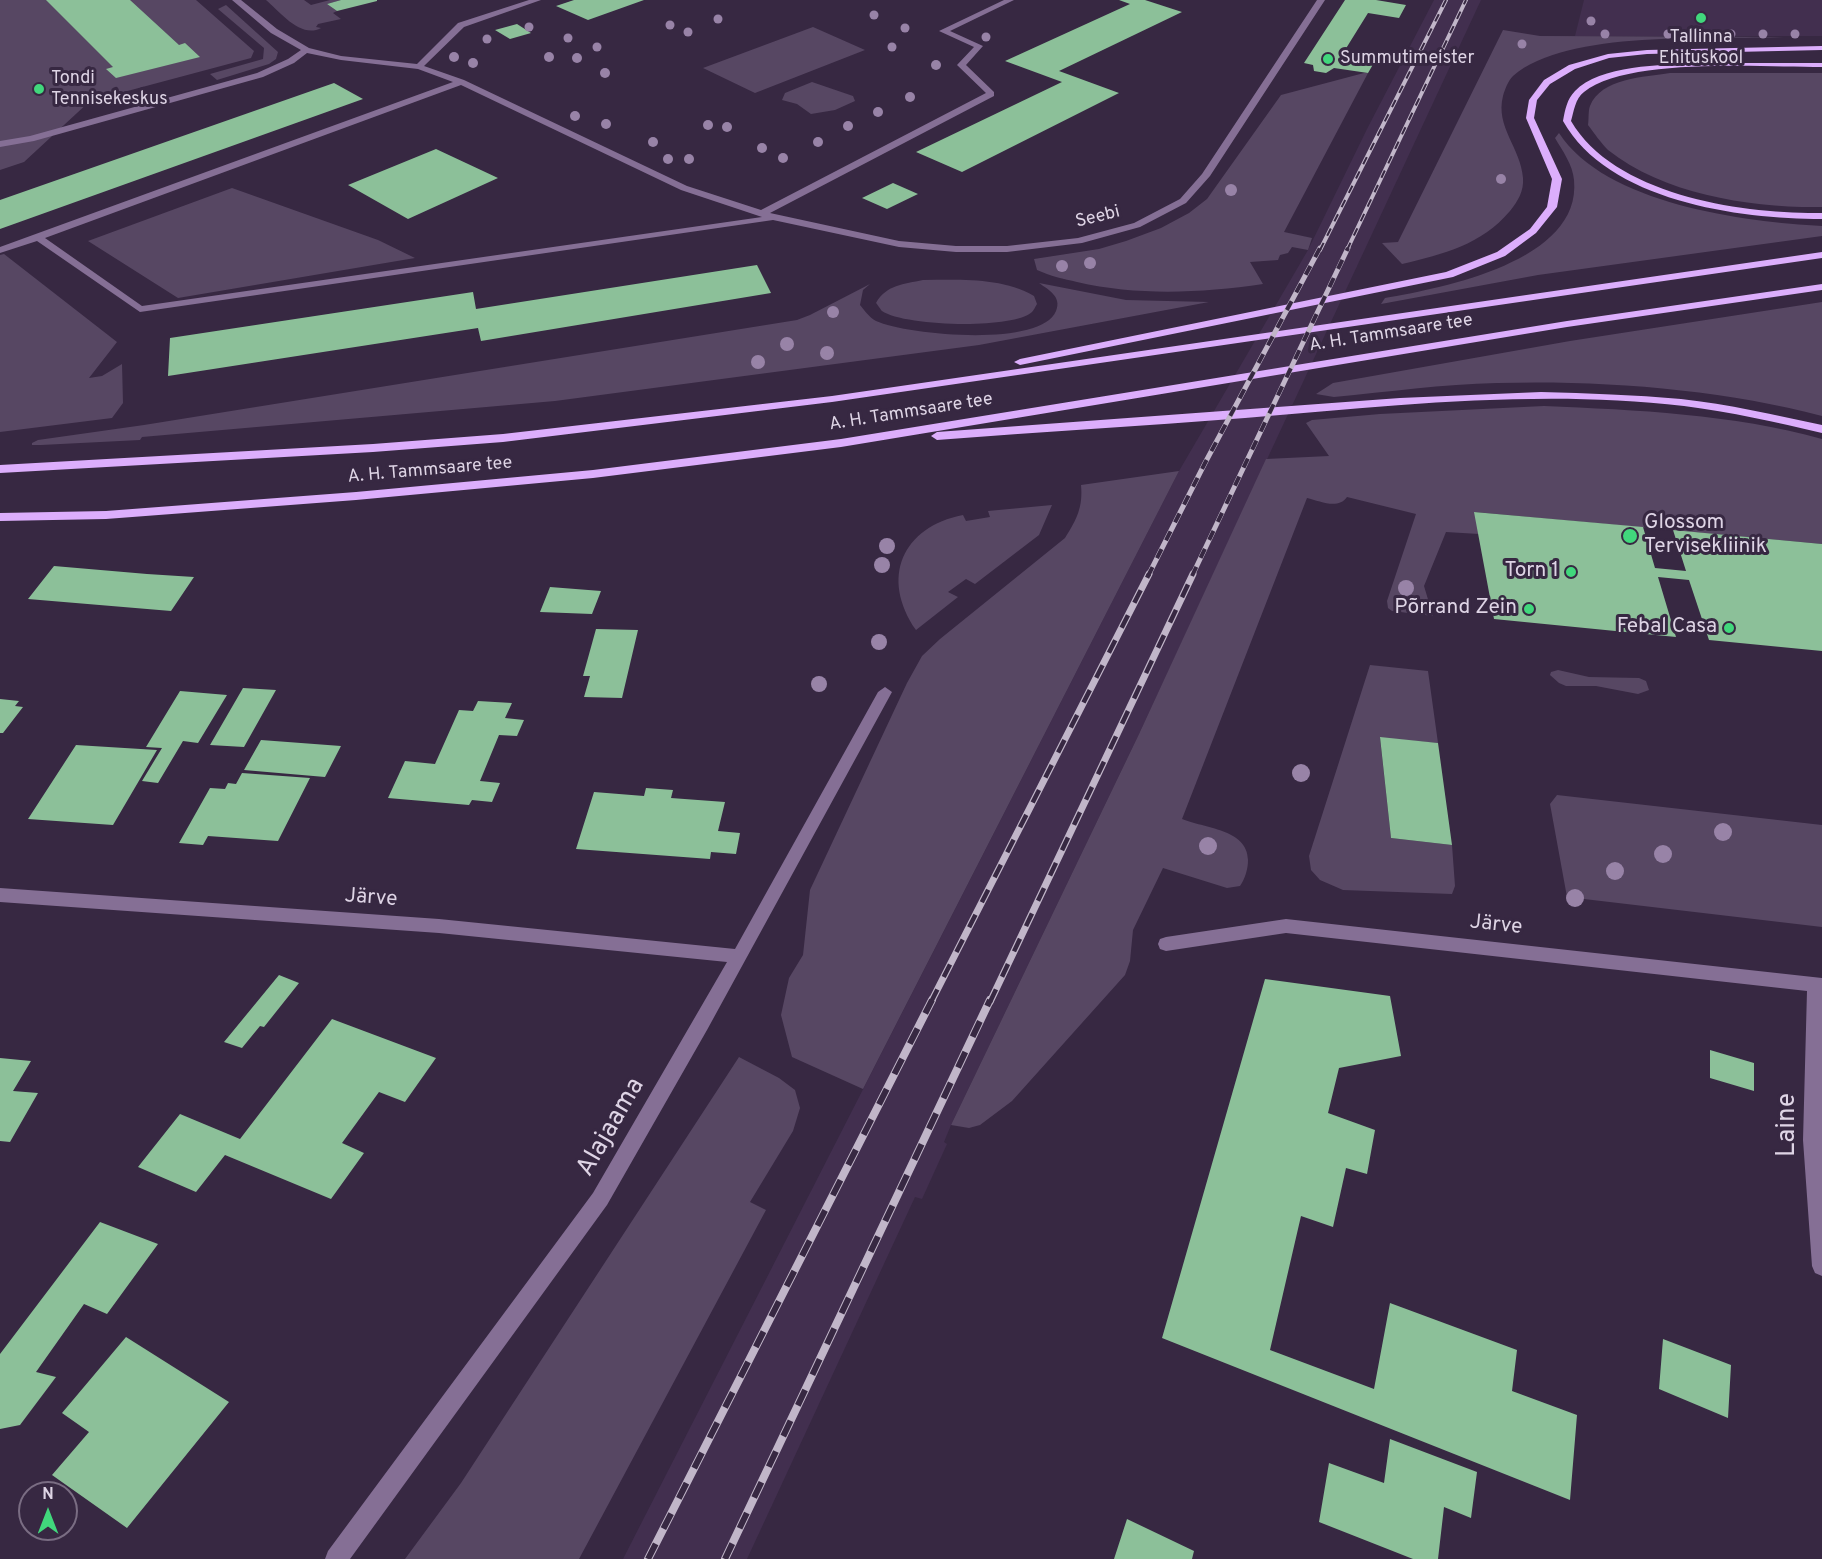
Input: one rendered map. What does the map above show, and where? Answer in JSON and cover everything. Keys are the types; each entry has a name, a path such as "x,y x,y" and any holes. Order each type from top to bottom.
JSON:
{"main road":[{"path":"832,399 1449,275 1501,254 1533,231 1552,207 1557,179 1530,118 1533,100 1547,82 1572,67 1608,56 1647,52 1822,48"},
{"path":"1822,64 1641,68 1608,76 1582,89 1571,102 1567,121 1580,142 1606,164 1643,183 1697,201 1772,215 1822,216"},
{"name":"A. H. Tammsaare tee","path":"0,469 362,449 491,439 832,399 1822,255"},
{"name":"A. H. Tammsaare tee","path":"0,517 106,515 356,496 593,474 842,443 1567,324 1822,286"},
{"path":"842,443 1414,399 1528,394 1601,396 1703,405 1822,429"}],"street":[{"path":"0,144 31,139 260,75 291,61 306,51 274,31 236,0"},
{"path":"419,67 461,25 537,0"},
{"path":"761,214 991,94 961,65 979,46 943,31 1010,0"},
{"name":"Seebi","path":"306,51 341,58 419,67 462,82 684,188 775,218 899,244 956,249 1007,249 1078,241 1137,225 1183,201 1205,176 1321,0"},
{"path":"0,250 462,82"},
{"path":"38,237 140,309 775,218"},
{"name":"Alajaama","path":"336,1559 600,1199 885,692"},
{"name":"Järve","path":"0,895 439,926 738,956"},
{"name":"Järve","path":"1166,944 1286,926 1819,985"},
{"name":"Laine","path":"1819,985 1812,1140 1822,1266"}],"shaded area":[{"path":"0,0 196,0 254,51 251,58 90,101 24,162 0,170"},
{"path":"266,0 304,0 311,5 330,0 341,0 327,4 337,11 333,13 341,19 318,24 316,27 321,28 306,30 291,23"},
{"path":"1434,0 1481,0 1139,734 951,1125 944,1142 947,1144 922,1199 915,1197 747,1559 623,1559 1179,471 1308,250"},
{"name":"Tallinna Ehituskool","path":"1584,0 1822,0 1822,36 1575,36"},
{"path":"226,5 278,52 276,59 269,64 217,80 210,74 263,59 264,48 218,9"},
{"path":"813,27 865,50 755,93 703,68"},
{"path":"1503,30 1540,36 1784,37 1642,40 1568,51 1537,61 1513,76 1507,85 1501,107 1505,128 1518,157 1523,178 1521,192 1516,203 1499,223 1474,240 1447,252 1402,264 1382,243 1398,242"},
{"path":"1368,73 1284,232 1312,238 1308,250 1292,247 1288,253 1280,255 1278,260 1250,262 1263,284 1193,291 1146,291 1100,286 1037,270 1034,259 1099,249 1126,241 1161,228 1189,213 1207,199 1281,95"},
{"path":"1670,73 1822,73 1822,207 1767,205 1710,196 1656,178 1608,150 1588,125 1589,108 1596,97 1614,84 1625,80"},
{"path":"812,82 853,96 855,101 835,110 811,114 797,104 782,100 785,93"},
{"path":"1559,133 1580,157 1609,177 1642,193 1717,214 1822,226 1822,236 1538,275 1381,304 1385,298 1440,287 1504,266 1533,250 1556,231 1571,208 1574,180 1569,163 1555,138"},
{"path":"232,188 378,240 415,258 178,298 88,241"},
{"path":"4,254 117,342 89,378 102,376 122,364 123,403 112,418 0,432 0,255"},
{"path":"923,280 980,281 1008,285 1034,296 1037,304 1032,312 1021,318 1003,322 957,324 933,323 894,316 882,311 876,303 890,289"},
{"path":"1039,283 1126,300 1209,302 979,345 555,401 142,437 140,440 32,445 38,440 797,320 870,284 863,290 860,305 876,321 892,326 915,331 972,335 1026,330 1045,323 1056,311 1057,302 1054,294"},
{"path":"1822,302 1822,416 1743,399 1702,393 1577,383 1477,384 1334,397 1316,394 1333,383 1570,341"},
{"path":"1544,406 1719,419 1822,439 1822,544 1475,512 1479,534 1446,532 1424,586 1433,616 1392,611 1388,608 1387,601 1416,514 1347,497 1334,504 1307,498 1182,819 1223,831 1241,842 1248,860 1242,883 1240,886 1227,888 1163,868 1133,930 1130,961 1125,975 1012,1101 980,1125 969,1128 951,1125 1139,734 1266,459 1329,456 1306,423 1312,420 1380,414"},
{"path":"1179,471 863,1089 792,1057 781,1015 789,978 803,955 810,890 907,683 922,656 1065,538 1078,513 1081,485"},
{"path":"1052,505 1039,535 975,584 966,579 948,592 958,597 916,630 905,611 900,592 899,574 903,558 912,543 925,531 942,521 963,515 966,521 990,517 988,511"},
{"path":"1370,665 1428,671 1438,743 1380,738 1391,838 1452,845 1455,886 1452,894 1343,890 1320,880 1311,870 1309,856"},
{"path":"1558,670 1589,677 1639,678 1646,681 1649,690 1638,694 1596,686 1566,686 1550,675 1551,672"},
{"path":"1557,795 1822,825 1822,927 1567,897 1550,804"},
{"path":"739,1057 779,1078 795,1090 800,1108 793,1131 750,1202 766,1210 579,1559 405,1559 461,1483"}],"building":[{"path":"46,0 130,0 179,45 185,43 200,57 116,78 106,69 113,67"},
{"path":"341,0 377,1 337,11 327,4"},
{"path":"574,0 644,0 588,20 556,6"},
{"path":"1119,0 1145,0 1182,12 1059,71 1119,93 962,172 916,152 1062,82 1005,61 1130,4"},
{"path":"1345,0 1376,0 1406,5 1399,18 1368,13 1345,50 1378,56 1368,73 1334,68 1326,73 1314,71 1313,65 1304,63"},
{"path":"517,24 531,33 510,39 495,30"},
{"path":"334,83 363,99 0,229 0,200"},
{"path":"436,149 498,178 408,219 348,185"},
{"path":"893,183 918,194 887,209 862,198"},
{"path":"757,265 771,293 481,341 478,328 168,376 170,338 473,292 476,309"},
{"path":"1474,512 1643,527 1655,568 1686,571 1673,530 1822,544 1822,651 1709,640 1689,580 1658,577 1676,637 1494,619"},
{"path":"54,566 194,577 171,611 28,599"},
{"path":"550,587 601,591 592,614 540,612"},
{"path":"596,629 638,630 622,698 584,697 590,676 583,676"},
{"path":"243,688 276,690 244,747 210,745"},
{"path":"180,691 227,695 198,743 183,741 158,783 142,781 162,748 146,747"},
{"path":"0,699 19,701 15,706 23,707 3,733 0,733"},
{"path":"478,701 512,703 505,718 524,720 517,736 499,735 480,781 500,783 492,802 472,800 469,805 388,798 405,761 435,764 459,710 473,711"},
{"path":"1380,737 1438,743 1452,845 1391,838"},
{"path":"261,740 341,746 325,777 244,770"},
{"path":"76,745 157,750 113,825 28,819"},
{"path":"242,773 310,778 278,841 208,836 203,845 179,843 210,788 225,789 228,783 236,784"},
{"path":"646,788 673,790 671,798 725,802 718,831 740,833 736,854 711,852 710,859 576,849 594,792 644,796"},
{"path":"279,975 299,983 264,1027 260,1026 242,1048 224,1042"},
{"path":"1265,979 1390,996 1401,1056 1339,1068 1328,1113 1375,1130 1367,1174 1346,1168 1333,1227 1301,1216 1270,1350 1374,1389 1390,1303 1517,1350 1512,1391 1577,1415 1570,1500 1162,1338"},
{"path":"332,1019 436,1058 405,1102 379,1092 342,1143 364,1153 331,1199 225,1155 196,1192 138,1167 180,1114 240,1139"},
{"path":"1710,1050 1754,1063 1754,1091 1710,1078"},
{"path":"0,1058 31,1061 13,1091 38,1093 10,1142 0,1141"},
{"path":"100,1222 158,1244 107,1314 84,1304 36,1372 56,1377 20,1425 0,1429 0,1354"},
{"path":"126,1337 229,1402 127,1528 78,1493 78,1481 60,1481 52,1475 89,1432 62,1413"},
{"path":"1663,1339 1731,1365 1728,1418 1659,1389"},
{"path":"1390,1439 1477,1472 1471,1518 1444,1507 1438,1559 1413,1559 1319,1522 1329,1463 1384,1483"},
{"path":"1127,1519 1194,1551 1192,1559 1114,1559"}],"railway":[{"path":"1320,250 1446,0"},
{"path":"1347,250 1466,0"},
{"path":"1148,576 1205,463 1320,248"},
{"path":"1192,576 1348,248"},
{"path":"931,1002 1149,574"},
{"path":"990,1002 1193,574"},
{"path":"648,1559 932,1000"},
{"path":"725,1559 990,1000"}],"place":[{"name":"Tallinna Ehituskool","path":"1701,18"},
{"name":"Summutimeister","path":"1328,59"},
{"name":"Tondi Tennisekeskus","path":"39,89"},
{"name":"Glossom Tervisekliinik","path":"1630,536"},
{"name":"Torn 1","path":"1571,572"},
{"name":"Põrrand Zein","path":"1529,609"},
{"name":"Febal Casa","path":"1729,628"}]}
